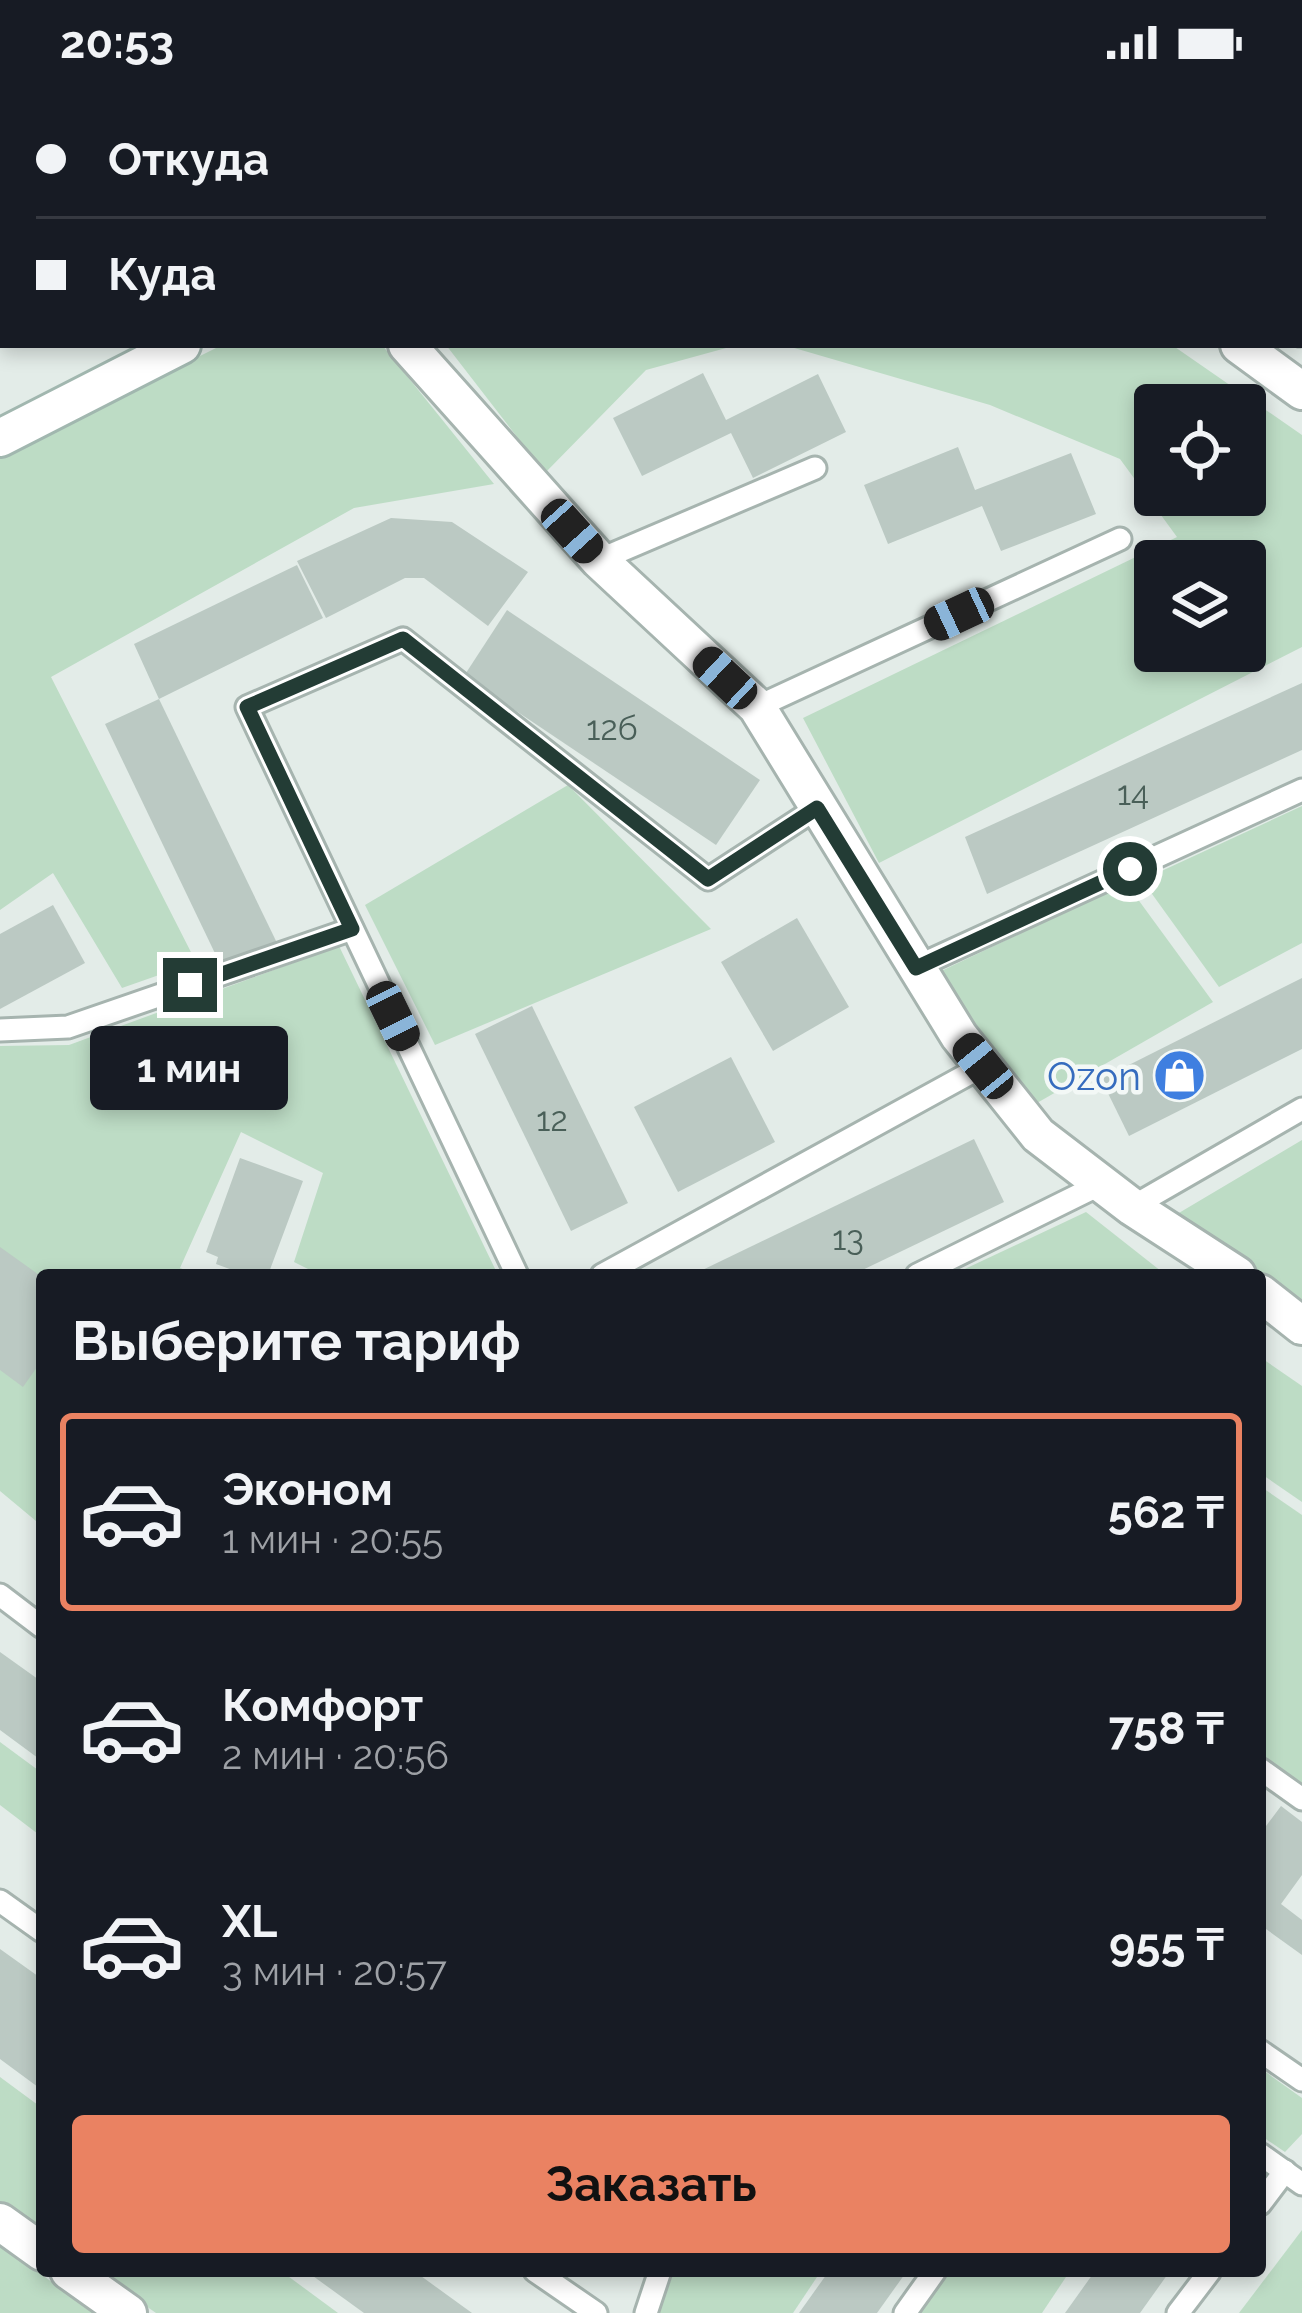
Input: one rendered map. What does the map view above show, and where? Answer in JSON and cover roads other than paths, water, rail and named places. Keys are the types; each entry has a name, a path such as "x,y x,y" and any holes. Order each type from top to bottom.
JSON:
{"street":[{"path":"0,438 176,348"},
{"path":"410,348 598,560 757,707 916,968 983,1066 1039,1135 1132,1207 1224,1269"},
{"path":"1261,350 1302,391"},
{"path":"1266,1299 1302,1325"},
{"path":"0,2222 36,2248"},
{"path":"77,2277 128,2313"}],"lane":[{"path":"598,560 815,467"},
{"path":"757,707 1120,538"},
{"path":"514,1269 247,707 403,639 708,879 817,808"},
{"path":"916,968 1302,790"},
{"path":"0,1030 68,1028 352,929"},
{"path":"613,1269 983,1066"},
{"path":"1132,1207 1302,1109"},
{"path":"929,1269 1101,1184"},
{"path":"0,1595 36,1622"},
{"path":"1266,1773 1302,1799"},
{"path":"0,1901 36,1927"},
{"path":"1266,2054 1302,2080"},
{"path":"1266,2158 1296,2175 1266,2199"},
{"path":"544,2277 596,2313"},
{"path":"646,2313 659,2277"},
{"path":"905,2313 931,2277"},
{"path":"1178,2313 1205,2277"}],"place":[{"name":"Ozon","path":"1180,1076"}]}
